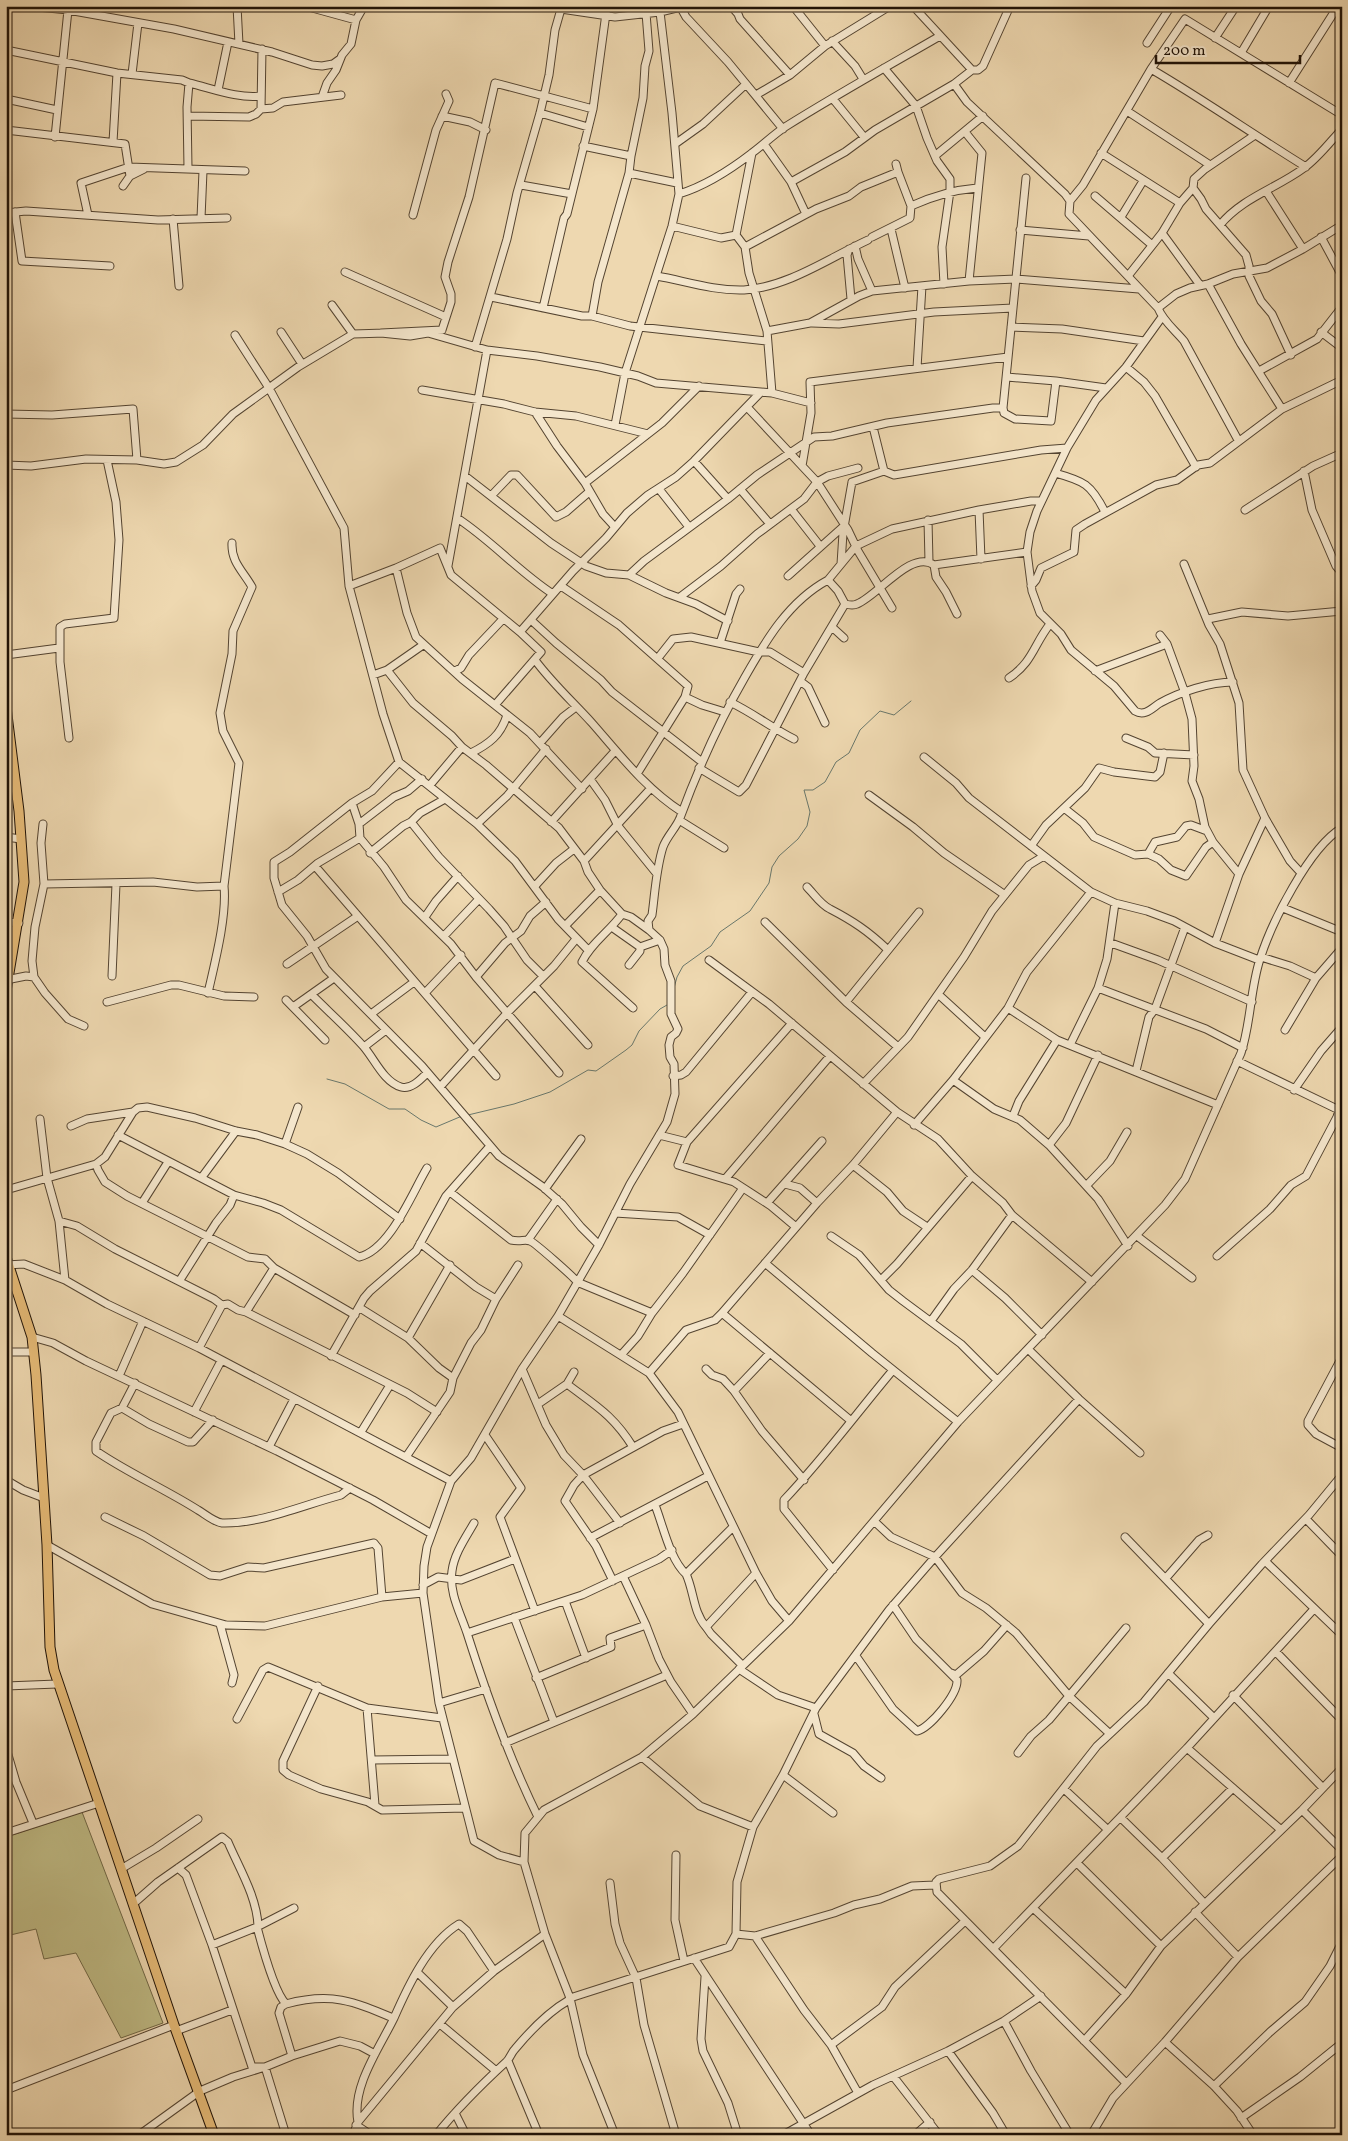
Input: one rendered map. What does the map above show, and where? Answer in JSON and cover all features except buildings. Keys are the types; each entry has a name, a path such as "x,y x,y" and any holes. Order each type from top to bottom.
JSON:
{"main road":[{"path":"6,707 22,839 24,882 19,923 6,991"},
{"path":"7,1262 32,1338 34,1352 47,1545 50,1647 57,1684 100,1803 175,2028 200,2091 214,2135"}],"street":[{"path":"28,6 68,10 174,29 262,49 312,65 333,64 340,59"},
{"path":"237,6 239,44"},
{"path":"304,6 356,20"},
{"path":"333,13 337,6"},
{"path":"322,97 327,82 351,44 356,20 364,6"},
{"path":"543,308 564,218 567,214 593,109 608,6"},
{"path":"731,6 740,19 790,74"},
{"path":"793,6 825,46"},
{"path":"756,95 790,74 832,41 890,6"},
{"path":"913,6 972,70"},
{"path":"791,182 845,152 864,137 954,84 972,70 978,70 983,66 1010,6"},
{"path":"1147,43 1171,6"},
{"path":"1215,38 1236,6"},
{"path":"1241,53 1269,6"},
{"path":"1289,83 1338,6"},
{"path":"475,347 491,297 540,114 549,75 555,30 562,9 615,17 660,12 683,7 686,17 728,62 783,129"},
{"path":"55,136 68,10"},
{"path":"615,425 625,373 634,352 640,326 657,276 672,226 679,194 660,12"},
{"path":"592,316 598,282 629,173 643,98 645,66 649,51 646,13"},
{"path":"1238,440 1184,342 1173,327 1162,317 1158,308 1069,214 1070,201 1083,185 1152,69 1185,19 1342,116"},
{"path":"132,74 138,23"},
{"path":"679,194 696,189 752,154 783,129 863,79 940,36"},
{"path":"832,41 855,66 863,79"},
{"path":"218,90 228,42"},
{"path":"261,109 262,49"},
{"path":"6,50 117,73 182,80 252,97 261,96"},
{"path":"884,68 916,106 927,138 950,179 950,192 942,246 944,284"},
{"path":"1152,69 1212,104 1254,135 1306,167"},
{"path":"112,142 117,73"},
{"path":"188,168 189,83"},
{"path":"442,330 451,302 451,294 445,277 448,262 465,213 486,130 495,83 593,109"},
{"path":"675,144 703,124 746,84"},
{"path":"954,84 967,102 1057,184 1070,201"},
{"path":"413,215 436,130 449,101 446,94"},
{"path":"188,116 249,116 256,114 261,109 273,108 283,102 341,96"},
{"path":"833,98 864,137"},
{"path":"6,99 57,110"},
{"path":"1127,111 1210,165"},
{"path":"540,114 588,127"},
{"path":"442,116 470,122 486,130"},
{"path":"936,155 983,116"},
{"path":"1220,224 1237,208 1306,167 1342,129"},
{"path":"6,130 125,144 130,176"},
{"path":"965,132 982,153 969,281"},
{"path":"1128,276 1162,233 1180,203 1193,188 1194,179 1210,165 1254,135"},
{"path":"764,144 791,182 806,214"},
{"path":"583,146 631,156"},
{"path":"1101,153 1180,203"},
{"path":"752,154 736,235 744,247 749,273 767,331 772,393"},
{"path":"657,276 710,287 743,290 790,278 910,218 912,206 896,164"},
{"path":"88,215 81,183 129,167 245,171"},
{"path":"123,186 130,176 144,169"},
{"path":"201,218 202,171"},
{"path":"744,247 806,214 849,196 861,187 898,172"},
{"path":"629,173 677,182"},
{"path":"1026,178 1004,413 1015,419 1051,422 1056,381"},
{"path":"1120,217 1143,181"},
{"path":"521,185 572,194"},
{"path":"912,206 929,198 950,192 977,188"},
{"path":"1193,188 1206,210 1246,255 1249,272 1262,301 1272,314 1291,355"},
{"path":"1266,191 1302,249"},
{"path":"1095,196 1152,245"},
{"path":"6,213 26,211 173,219 227,218"},
{"path":"15,212 22,262 110,266"},
{"path":"173,219 179,286"},
{"path":"1158,308 1176,294 1232,274 1267,268 1342,225"},
{"path":"672,226 720,238 736,235"},
{"path":"891,229 905,288"},
{"path":"1020,230 1089,236"},
{"path":"1162,233 1204,284 1282,409"},
{"path":"1320,237 1342,276"},
{"path":"852,247 872,291"},
{"path":"851,299 847,255 852,247"},
{"path":"345,272 446,317"},
{"path":"810,323 851,299 872,291 969,281 1016,279 1139,289"},
{"path":"917,368 922,286"},
{"path":"491,297 582,316 592,316 630,326 767,341"},
{"path":"332,305 353,334"},
{"path":"1259,371 1317,339 1342,307"},
{"path":"767,331 810,323 839,324 920,314 1013,308"},
{"path":"1162,317 1126,367 1096,400 1067,448 1041,501 1030,532 1027,552 1031,586 1040,612 1061,634 1071,650 1114,686 1135,711 1140,714 1144,714 1161,702 1185,693 1218,683 1233,682"},
{"path":"1012,327 1062,329 1144,341"},
{"path":"442,330 381,333 410,336 428,333 487,350 537,356 625,373 656,383 772,393 811,402"},
{"path":"6,466 31,466 73,460 137,460 164,464 176,462 185,459 203,445 233,414 302,364 353,334 442,330"},
{"path":"281,332 302,364"},
{"path":"1322,332 1342,348"},
{"path":"235,335 269,388 344,528 350,586 385,721 399,762 477,824 515,861 558,919 588,950"},
{"path":"447,570 487,350"},
{"path":"802,466 810,425 810,382 1008,357"},
{"path":"1126,367 1144,382 1155,396 1196,467"},
{"path":"1007,377 1106,388"},
{"path":"1031,586 1041,568 1074,552 1076,530 1104,512 1156,485 1177,480 1196,467 1210,463 1238,440 1282,409 1342,380"},
{"path":"584,483 648,434 699,386"},
{"path":"422,390 504,404 535,412 576,416 648,434"},
{"path":"520,632 582,562 606,538 614,526 648,495 694,461 718,434 760,393"},
{"path":"747,407 817,482 845,524 892,608"},
{"path":"6,414 52,415 133,408 137,460"},
{"path":"629,575 689,527 806,441 873,427 977,410 1003,408"},
{"path":"535,412 603,514 614,526"},
{"path":"873,427 884,471"},
{"path":"838,474 852,482 884,471 894,475 1041,450 1067,448"},
{"path":"1245,510 1304,471 1342,453"},
{"path":"69,738 59,648 60,627 65,624 114,618 119,540 116,502 107,460"},
{"path":"694,461 728,499"},
{"path":"680,597 804,499 817,482 858,468"},
{"path":"1304,471 1312,510 1336,566 1342,573"},
{"path":"1055,473 1082,481 1096,495 1104,512"},
{"path":"491,496 511,475 517,475 556,517 566,512 589,492"},
{"path":"465,476 551,543 582,562 600,571 629,575 666,593 680,597 728,621"},
{"path":"841,564 852,482"},
{"path":"658,489 689,527"},
{"path":"740,489 770,524"},
{"path":"649,930 648,921 652,915 663,847 679,820 700,765 730,702 777,624 798,603 819,585 828,580 856,546 892,529 1031,500 1041,501"},
{"path":"790,509 820,546"},
{"path":"979,510 981,559"},
{"path":"456,518 554,594"},
{"path":"928,520 932,564 936,577 957,614"},
{"path":"788,576 845,524"},
{"path":"208,993 217,951 225,896 224,886 240,762 227,739 220,713 232,654 233,631 252,587 237,566 232,554 232,543"},
{"path":"350,586 440,548 447,570 520,632 540,652 495,705"},
{"path":"845,604 855,605 905,568 920,562 932,564 1027,552"},
{"path":"1184,564 1220,644 1233,682 1239,703 1243,770 1265,818 1290,861 1301,874"},
{"path":"396,568 410,624 416,637 423,645 540,743 582,789"},
{"path":"828,580 838,591 845,604"},
{"path":"562,586 615,622 688,686 685,697 637,774"},
{"path":"720,643 736,594 740,589"},
{"path":"532,620 556,643 601,680 612,692 655,723 662,733 700,765 739,792 746,784 804,673 845,604"},
{"path":"1208,619 1242,612 1288,616 1342,611"},
{"path":"455,671 461,668 469,655 503,619"},
{"path":"1009,678 1020,671 1031,657 1036,650 1038,639 1050,624"},
{"path":"832,627 844,638"},
{"path":"1160,634 1167,644 1185,693 1194,728 1192,780 1207,831 1213,842 1239,874"},
{"path":"658,658 673,639 691,637 759,652 770,652 804,673"},
{"path":"1095,671 1167,644"},
{"path":"373,675 386,670 423,645"},
{"path":"6,656 59,648"},
{"path":"535,660 637,774 651,788 682,812"},
{"path":"386,670 413,703 452,736 462,747 552,822 567,837 584,861 588,872 600,890 622,914 631,917 660,940 664,949 665,964 671,980 671,1014 678,1029 671,1037 669,1044 670,1057 674,1064 675,1094 667,1122 558,1316 522,1369 471,1458 451,1481 430,1533 425,1554 423,1589 439,1703 474,1841 499,1855 524,1862"},
{"path":"800,681 808,687 825,722"},
{"path":"685,697 702,705 725,712"},
{"path":"730,702 758,716 774,729 794,739"},
{"path":"540,743 576,707"},
{"path":"471,753 488,745 504,724 507,715"},
{"path":"1126,738 1148,747 1155,753 1194,755"},
{"path":"430,785 462,747"},
{"path":"477,824 513,788 546,749"},
{"path":"552,822 558,813 616,752"},
{"path":"1031,846 1046,825 1084,788 1099,768 1114,772 1155,777 1160,772 1164,754"},
{"path":"924,757 956,783 969,798 1091,892 1115,903 1147,911 1185,927 1215,943 1260,959 1290,966 1316,978"},
{"path":"399,762 372,791 352,803 290,852 274,862 274,878 282,905 307,936 320,961 334,978 427,1073 490,1146 504,1161 557,1199 598,1244"},
{"path":"359,824 394,797 408,791 422,779"},
{"path":"590,779 605,800 618,826 658,874"},
{"path":"584,861 651,788"},
{"path":"869,795 913,827 944,853 1004,895"},
{"path":"370,853 420,813 445,799"},
{"path":"352,803 359,824 360,838 370,853 384,867 406,900 461,955 476,977 559,1073"},
{"path":"1064,808 1083,823 1094,837 1135,855 1148,854 1159,859 1171,870 1186,876 1206,846 1213,842"},
{"path":"1215,943 1239,874 1265,818"},
{"path":"679,820 724,848"},
{"path":"411,822 504,926 527,960 543,976"},
{"path":"43,824 41,844 44,884 38,904 34,934 32,961 34,977 45,993 68,1019 84,1026"},
{"path":"1148,854 1155,842 1177,837 1186,826 1207,831"},
{"path":"615,2135 583,2055 569,1999 545,1934 524,1862 525,1833 544,1810 642,1757 693,1714 790,1622 958,1422 1165,1206 1185,1179 1243,1048 1260,959 1269,934 1301,874 1323,842 1342,828"},
{"path":"6,837 22,839"},
{"path":"278,892 360,838"},
{"path":"535,886 556,863 574,849"},
{"path":"863,1084 878,1071 908,1037 964,957 992,910 1029,865 1044,856"},
{"path":"315,866 496,1076"},
{"path":"425,917 458,876"},
{"path":"44,884 152,882 197,887 224,886"},
{"path":"112,976 116,884"},
{"path":"807,887 829,909 837,911 867,930 887,949"},
{"path":"566,926 600,890"},
{"path":"914,1125 953,1080 1008,1008 1027,972 1091,892"},
{"path":"444,936 478,899"},
{"path":"476,977 505,943 546,902"},
{"path":"1070,1046 1098,988 1111,943 1115,903"},
{"path":"1283,908 1342,932"},
{"path":"846,1002 887,949 893,946 919,912"},
{"path":"622,914 613,928 588,950 582,962 633,1008"},
{"path":"286,964 358,916"},
{"path":"6,922 19,923"},
{"path":"764,922 846,1002 898,1047"},
{"path":"1136,1071 1147,1025 1155,1009 1185,927"},
{"path":"613,928 640,948"},
{"path":"440,1087 508,1012 535,986 576,939"},
{"path":"629,965 640,951 640,948 660,940"},
{"path":"1111,943 1126,947 1252,1002"},
{"path":"1285,1030 1316,978 1342,948"},
{"path":"425,993 461,955"},
{"path":"709,960 792,1024 897,1112 914,1125 938,1139 972,1176 1003,1202 1012,1215 1092,1282"},
{"path":"7,980 26,976 34,977"},
{"path":"293,1007 334,978"},
{"path":"371,1014 414,982"},
{"path":"107,1002 171,985 179,985 208,993 254,997"},
{"path":"535,986 588,1045"},
{"path":"1098,988 1206,1029 1243,1048"},
{"path":"673,1076 686,1072 752,992"},
{"path":"938,994 985,1037"},
{"path":"312,995 364,1047 386,1076 401,1087 411,1086 427,1073"},
{"path":"286,1000 325,1040"},
{"path":"1008,1008 1057,1040 1218,1105"},
{"path":"792,1024 687,1142 678,1165 726,1178 767,1203 796,1227"},
{"path":"1294,1090 1299,1080 1342,1027"},
{"path":"364,1047 386,1030"},
{"path":"1334,1036 1342,1040"},
{"path":"1013,1116 1057,1040"},
{"path":"1049,1145 1066,1123 1088,1080 1098,1055"},
{"path":"726,1178 830,1056"},
{"path":"1217,1256 1270,1209 1291,1185 1306,1176 1337,1117 1338,1110 1237,1061"},
{"path":"953,1080 994,1109 1013,1116 1049,1145 1087,1185 1110,1215 1128,1246"},
{"path":"6,1190 96,1164 105,1157 133,1112 138,1108 147,1107 210,1122 285,1144 307,1154 338,1173 400,1219"},
{"path":"285,1144 298,1108"},
{"path":"71,1126 87,1119 133,1112"},
{"path":"649,1373 686,1330 715,1320 722,1313 817,1202 853,1165 897,1112"},
{"path":"40,1119 47,1178 59,1221 65,1280"},
{"path":"202,1177 236,1131"},
{"path":"1087,1185 1110,1161 1127,1132"},
{"path":"118,1135 234,1195 263,1202 281,1210 359,1257 369,1253 400,1219 427,1168"},
{"path":"659,1135 687,1142"},
{"path":"545,1189 581,1139"},
{"path":"767,1203 822,1141"},
{"path":"331,1356 370,1291 408,1259 420,1244 442,1203 490,1146"},
{"path":"142,1203 168,1162"},
{"path":"96,1164 105,1182 248,1257 264,1259 274,1268 355,1314"},
{"path":"853,1165 887,1192 903,1211 927,1227"},
{"path":"881,1280 897,1264 972,1176"},
{"path":"784,1184 800,1188 817,1202"},
{"path":"621,1355 638,1336 652,1313 743,1188"},
{"path":"450,1192 511,1240 519,1242 528,1240 557,1199"},
{"path":"180,1280 230,1205 234,1195"},
{"path":"615,1213 678,1217 710,1235"},
{"path":"930,1320 954,1289 972,1270 1012,1215"},
{"path":"59,1221 77,1226 115,1249 180,1280 222,1305 228,1304 246,1312 407,1393 437,1412"},
{"path":"830,1236 858,1255 903,1301 961,1344 998,1380"},
{"path":"1137,1236 1192,1278"},
{"path":"528,1240 569,1272 578,1282 652,1313"},
{"path":"420,1244 450,1265 476,1287 496,1299"},
{"path":"7,1262 24,1264 65,1280 107,1304 199,1348 294,1399 361,1432 451,1481"},
{"path":"765,1263 958,1422"},
{"path":"408,1338 450,1265"},
{"path":"406,1457 450,1392 453,1378 496,1299 518,1265"},
{"path":"246,1312 274,1268"},
{"path":"972,1270 1005,1298 1042,1335"},
{"path":"199,1348 222,1305"},
{"path":"360,1308 408,1338 439,1368 453,1378"},
{"path":"722,1313 850,1420"},
{"path":"558,1316 649,1373 671,1402 756,1573 772,1601 790,1622"},
{"path":"119,1376 143,1321"},
{"path":"32,1338 53,1343 269,1447 350,1488 430,1533"},
{"path":"1028,1349 1079,1399 1140,1453"},
{"path":"6,1352 34,1352"},
{"path":"734,1391 770,1352"},
{"path":"1342,1357 1308,1421 1308,1425 1316,1434 1342,1448"},
{"path":"194,1412 221,1361"},
{"path":"706,1368 712,1375 723,1380 734,1391 762,1431 804,1480"},
{"path":"522,1369 546,1426 564,1456 583,1475 620,1524"},
{"path":"833,1570 783,1505 784,1500 804,1480 836,1442 850,1420 893,1370"},
{"path":"538,1404 567,1384 574,1372"},
{"path":"136,1384 122,1408 111,1413 96,1442 96,1451 218,1522 240,1522 269,1516 341,1495 350,1488"},
{"path":"567,1384 611,1418 620,1427 632,1447"},
{"path":"361,1432 390,1385"},
{"path":"269,1447 294,1399"},
{"path":"436,2135 495,2070 508,2061 513,2051 534,2028 558,2006 569,1999 598,1987 636,1978 729,1947 736,1934 737,1882 752,1827 783,1775 815,1711 893,1604 1079,1399"},
{"path":"122,1408 149,1424 188,1442 193,1442 213,1420"},
{"path":"613,1581 590,1538 565,1501 574,1485 583,1475 663,1431 682,1424"},
{"path":"484,1435 521,1488 500,1518 535,1611"},
{"path":"1126,2083 937,1892 935,1885 939,1879 990,1866 1011,1852 1064,1789 1085,1760 1109,1733 1144,1702 1265,1561 1306,1519 1342,1475"},
{"path":"590,1538 620,1524 708,1476"},
{"path":"6,1480 23,1490 44,1498"},
{"path":"655,1504 672,1550 680,1568 686,1574 693,1592 697,1616 741,1667 778,1695 815,1711"},
{"path":"105,1517 144,1536 210,1575 220,1576 248,1567 264,1568 374,1543 378,1548 382,1598"},
{"path":"1306,1519 1342,1556"},
{"path":"474,1522 456,1557 452,1570 452,1592 505,1743 538,1817"},
{"path":"874,1522 891,1537 935,1556 962,1593 1007,1625 1031,1649 1068,1696 1109,1733"},
{"path":"686,1574 733,1527"},
{"path":"1166,1578 1199,1540 1208,1534"},
{"path":"1125,1537 1210,1624"},
{"path":"47,1545 72,1557 152,1604 220,1624 240,1626 265,1626 423,1589 438,1578 444,1577 452,1580 461,1580 515,1559"},
{"path":"467,1633 582,1595 659,1559 672,1550"},
{"path":"1265,1561 1342,1635"},
{"path":"706,1627 756,1573"},
{"path":"622,1576 646,1625 667,1675 693,1714"},
{"path":"565,1601 586,1658"},
{"path":"856,1656 893,1708 917,1731 933,1720 956,1689 958,1680 916,1639 893,1604"},
{"path":"994,1948 1077,1863 1107,1829 1120,1818 1314,1609"},
{"path":"514,1617 554,1722"},
{"path":"220,1624 234,1675 232,1683"},
{"path":"536,1678 612,1647 610,1638 646,1625"},
{"path":"951,1673 956,1675 984,1652 1007,1625"},
{"path":"1018,1753 1126,1628"},
{"path":"1276,1652 1342,1720"},
{"path":"236,1719 268,1666 368,1708 442,1718"},
{"path":"1168,1673 1213,1718"},
{"path":"505,1743 610,1701 667,1675"},
{"path":"6,1686 57,1684"},
{"path":"318,1686 282,1761 283,1770 289,1775 321,1789 375,1805 382,1810 465,1808"},
{"path":"439,1703 486,1688"},
{"path":"1233,1695 1323,1788"},
{"path":"368,1708 375,1805"},
{"path":"815,1711 819,1734 853,1753 871,1772 881,1778"},
{"path":"6,1748 8,1765 33,1824"},
{"path":"1186,1748 1280,1829"},
{"path":"642,1757 700,1806 752,1827"},
{"path":"372,1760 452,1759"},
{"path":"1084,2040 1126,1994 1162,1946 1280,1829 1302,1810 1342,1768"},
{"path":"783,1775 833,1813"},
{"path":"1162,1858 1233,1788"},
{"path":"1064,1789 1107,1829"},
{"path":"6,1833 100,1803"},
{"path":"1302,1810 1342,1850"},
{"path":"1120,1818 1162,1858 1204,1903"},
{"path":"121,1869 198,1819"},
{"path":"133,1904 178,1868 222,1837 224,1838 258,1916 258,1927 270,1969 281,1997 286,2004"},
{"path":"676,1856 674,1920 684,1961"},
{"path":"1090,2135 1113,2098 1238,1958 1342,1856"},
{"path":"1077,1863 1162,1946"},
{"path":"178,1868 186,1875 212,1945 252,2067 265,2067"},
{"path":"610,1883 615,1924 620,1943 636,1978 644,2025 676,2135"},
{"path":"736,1934 755,1936 834,1913 854,1905 880,1899 912,1886 935,1885"},
{"path":"212,1945 258,1927 294,1908"},
{"path":"1033,1908 1126,1994"},
{"path":"1195,1912 1238,1958"},
{"path":"831,2045 882,2007 895,1987 965,1921"},
{"path":"353,2135 357,2123 358,2105 365,2076 403,1995 435,1945 458,1924 466,1931 494,1971"},
{"path":"357,2123 453,2007 494,1971 545,1934"},
{"path":"755,1936 804,2010 831,2045 858,2093"},
{"path":"1214,2086 1270,2032 1305,2002 1330,1966 1342,1943"},
{"path":"694,1958 811,2135"},
{"path":"418,1973 453,2007"},
{"path":"705,1977 702,2050 728,2103 738,2135"},
{"path":"783,2135 858,2093 948,2051 1004,2021 1041,1996"},
{"path":"292,2056 279,2013 281,2007 286,2004 333,1998 361,2005 393,2018"},
{"path":"6,2090 175,2028 232,2010"},
{"path":"1004,2021 1031,2071 1070,2135"},
{"path":"440,2024 495,2070"},
{"path":"139,2135 200,2091 292,2056 340,2041 360,2046 375,2054"},
{"path":"1165,2042 1214,2086 1253,2135"},
{"path":"1241,2118 1300,2077 1342,2043"},
{"path":"948,2051 993,2113 1006,2135"},
{"path":"508,2061 539,2135"},
{"path":"265,2067 286,2135"},
{"path":"893,2076 939,2135"},
{"path":"455,2113 466,2135"},
{"path":"915,2135 930,2122"},
{"path":"357,2123 371,2135"},
{"path":"1339,2135 1342,2132"}],"shaded area":[{"path":"82,1812 163,2023 121,2038 76,1953 44,1959 36,1929 6,1936 6,1837"}],"waterway":[{"path":"674,988 683,966 711,946 720,932 750,911 769,883 772,867 779,856 798,839 807,826 810,812 804,790 813,790 825,782 836,762 849,753 860,730 880,711 894,715 911,701"},
{"path":"468,1115 514,1104 550,1092 588,1070 596,1071 632,1045 639,1031 660,1009 667,1005"},
{"path":"327,1079 345,1084 389,1109 405,1109 436,1127 462,1116"}]}
